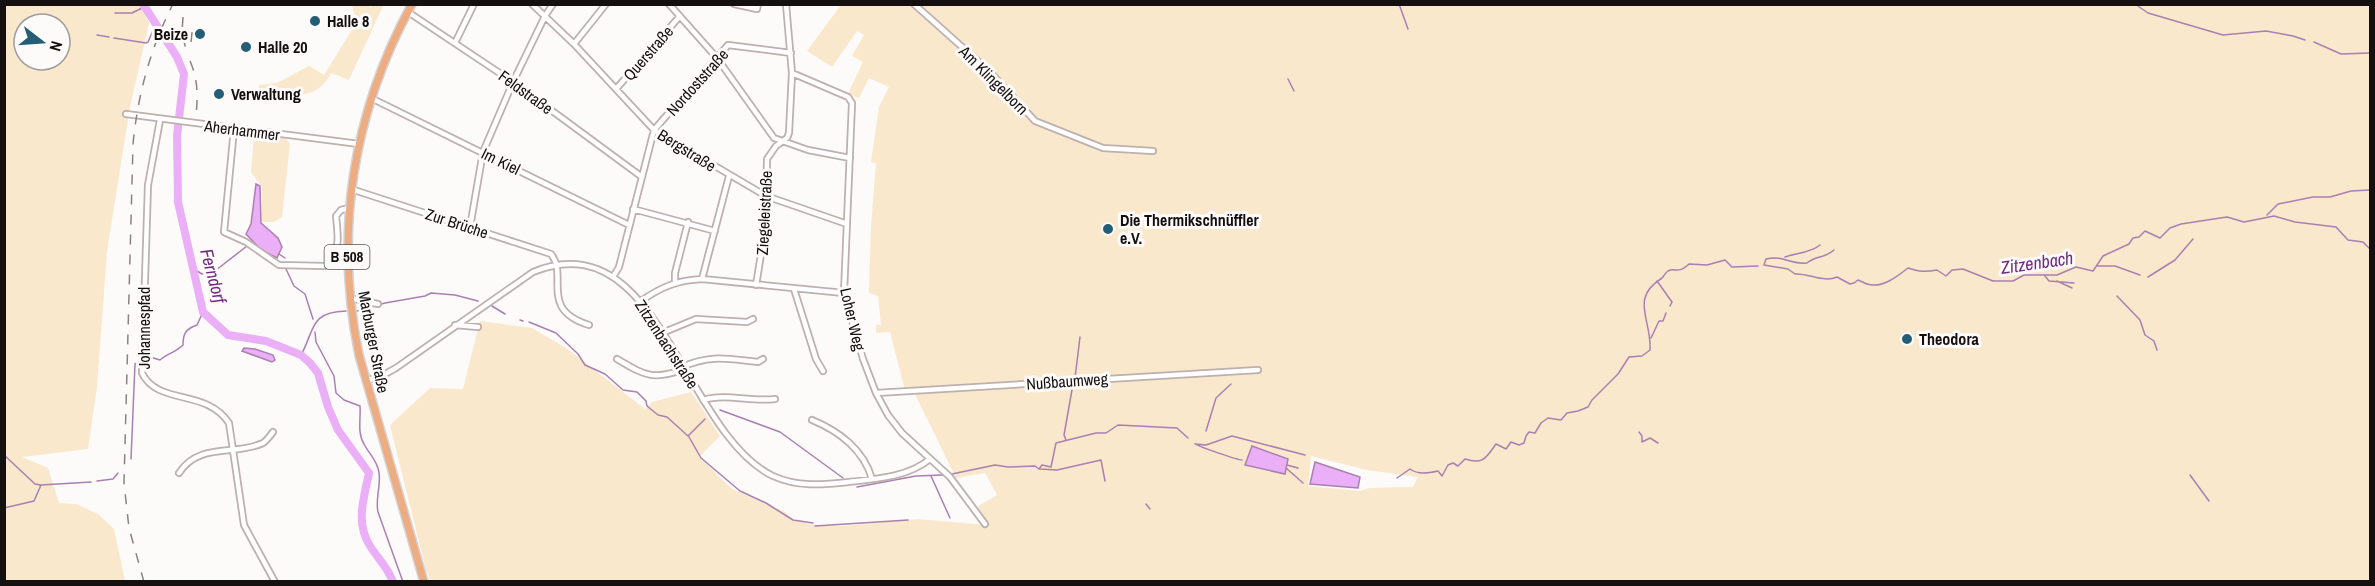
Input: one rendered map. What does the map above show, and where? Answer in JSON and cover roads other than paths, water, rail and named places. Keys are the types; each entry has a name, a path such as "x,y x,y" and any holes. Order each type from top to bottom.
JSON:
{"main road":[{"name":"Marburger Straße","path":"412,4 382,67 359,144 349,208 347,260 353,326 366,380 424,582"}],"street":[{"path":"455,43 474,4"},
{"name":"Bergstraße","path":"532,4 574,44 654,130 765,196 847,224"},
{"path":"470,227 483,152 513,82 553,4"},
{"path":"574,44 606,4"},
{"path":"669,4 717,58 774,138 808,150 850,158"},
{"path":"734,4 757,7"},
{"name":"Ziegeleistraße","path":"756,285 766,224 766,159 789,133 792,73 786,4"},
{"name":"Am Klingelborn","path":"914,4 989,72 1035,121 1104,148 1153,151"},
{"name":"Feldstraße","path":"408,12 513,82 642,177"},
{"name":"Querstraße","path":"616,89 680,16"},
{"name":"Nordoststraße","path":"613,277 618,267 654,130 728,45 790,53"},
{"name":"Loher Weg","path":"792,73 851,100 844,293 858,345 876,393 902,433 950,477 985,524"},
{"name":"Im Kiel","path":"371,98 629,225"},
{"name":"Aherhammer","path":"126,114 359,144"},
{"name":"Johannespfad","path":"160,120 148,184 142,373 146,381 154,388 205,403 223,414 229,423 244,525 275,582"},
{"path":"234,129 224,232 246,242 279,265 325,266 334,260 339,236 338,213 349,208"},
{"path":"702,279 729,176"},
{"name":"Zur Brüche","path":"351,189 551,254 556,265"},
{"path":"633,208 715,231"},
{"path":"675,282 675,273 688,222"},
{"path":"556,265 556,288 564,309 577,321 589,325"},
{"name":"Zitzenbachstraße","path":"366,380 378,378 396,368 525,277 556,265 583,265 613,277 641,301 703,400 739,450 772,475 790,482 812,486 872,479 919,468 930,459"},
{"path":"641,301 675,282 702,279 844,293"},
{"path":"794,289 816,359 823,371"},
{"path":"350,298 378,304"},
{"path":"662,333 685,321 696,319 747,322 753,319"},
{"path":"455,325 478,327"},
{"path":"617,359 647,375 668,375 699,359 711,357 758,362 764,359"},
{"name":"Nußbaumweg","path":"876,393 1258,370"},
{"path":"703,400 715,396 760,401 775,399"},
{"path":"812,420 827,426 854,447 869,468 872,479"},
{"path":"179,474 187,462 207,453 264,442 273,432"}],"waterway":[{"name":"Ferndorf","path":"143,4 177,57 184,74 177,136 178,202 203,312 228,335 266,341 301,355 318,373 328,407 338,430 369,473 362,510 363,528 365,537 386,567 393,582"},
{"path":"1399,4 1408,29"},
{"path":"2135,4 2148,13 2223,35 2266,31 2305,40"},
{"path":"115,13 132,13 144,7"},
{"path":"114,38 146,43 155,26"},
{"path":"97,35 109,37"},
{"path":"2314,42 2341,54 2370,53"},
{"path":"1288,79 1294,91"},
{"path":"2267,215 2278,204 2313,197 2330,197 2351,191 2370,190"},
{"name":"Zitzenbach","path":"1834,250 1807,263 1772,258 1766,259 1764,265 1788,269 1795,274 1832,279 1837,277 1850,284 1858,280 1878,285 1895,278 1908,268 1923,271 1937,270 1946,276 1952,270 1963,269 1993,281 2013,281 2024,275 2057,275 2076,267 2093,271 2103,256 2129,244 2133,238 2139,237 2145,231 2160,238 2170,228 2181,224 2227,217 2244,222 2274,216 2295,222 2336,227 2348,240 2363,242 2370,249"},
{"path":"2148,277 2175,260 2193,239"},
{"path":"1785,257 1820,245"},
{"path":"192,268 202,274 211,274 247,246"},
{"path":"279,254 285,258"},
{"name":"Zitzenbach","path":"1397,478 1410,469 1420,473 1438,471 1442,476 1448,465 1453,463 1458,466 1465,459 1480,461 1496,444 1506,449 1511,442 1519,445 1524,443 1529,432 1535,433 1541,423 1548,418 1561,420 1567,413 1588,407 1618,374 1629,357 1642,356 1650,350 1644,302 1652,286 1668,271 1679,270 1689,264 1707,265 1725,260 1732,267 1758,266"},
{"path":"2097,266 2115,266 2140,275"},
{"path":"286,269 294,286 305,294 313,319"},
{"path":"2045,276 2049,281 2074,283"},
{"path":"1657,281 1672,302 1670,306"},
{"path":"2057,281 2072,288"},
{"name":"Zitzenbach","path":"357,311 431,293 455,295 478,301"},
{"path":"2117,296 2140,320 2145,335 2154,341 2157,350"},
{"name":"Zitzenbach","path":"492,306 505,314"},
{"name":"Zitzenbach","path":"301,355 319,319 334,312 346,311"},
{"path":"145,359 150,357 160,360 183,345 186,332 197,325 203,312"},
{"path":"1651,338 1659,321 1663,321 1666,313"},
{"name":"Zitzenbach","path":"529,322 556,333 578,354 585,365 605,374 623,390 637,392 646,401 647,406 658,415 667,417 688,436 705,419"},
{"path":"315,332 316,342 334,376 336,393 344,400 360,406 362,440 378,469 378,512 403,582"},
{"path":"1080,337 1075,378 1129,375"},
{"path":"131,459 135,364 141,361"},
{"path":"1020,382 1070,378"},
{"path":"1066,440 1064,435 1073,384"},
{"path":"1206,431 1216,398 1231,384"},
{"name":"Zitzenbach","path":"720,410 780,432 843,478"},
{"name":"Zitzenbach","path":"952,474 995,465 1035,466 1039,469 1042,465 1051,467 1056,443 1096,433 1106,433 1118,425 1177,428 1188,438"},
{"path":"1639,432 1642,442 1650,438 1658,443"},
{"name":"Zitzenbach","path":"1195,444 1206,445 1232,436 1305,455"},
{"path":"689,437 701,458 740,491 766,503 793,520 813,523"},
{"path":"1196,444 1242,460"},
{"path":"4,455 35,484 40,485"},
{"path":"1040,469 1057,470 1101,460 1105,481"},
{"path":"1287,465 1298,468"},
{"path":"1286,468 1303,483"},
{"path":"97,481 113,479 118,473"},
{"name":"Zitzenbach","path":"857,487 916,476 943,475"},
{"path":"2190,475 2209,501"},
{"path":"931,476 950,518"},
{"path":"4,508 34,501 41,485 91,482"},
{"path":"1146,504 1150,509"},
{"path":"815,526 908,520"}],"railway":[{"path":"144,582 129,528 124,483 133,144 146,72 173,4"},
{"path":"183,17 182,32 186,50"},
{"path":"191,42 193,23"},
{"path":"190,61 197,88 196,115"}],"place":[{"name":"Halle 8","path":"315,21"},
{"name":"Beize","path":"200,34"},
{"name":"Halle 20","path":"246,47"},
{"name":"Verwaltung","path":"219,94"},
{"name":"Die Thermikschnüffler e.V.","path":"1108,229"},
{"name":"Theodora","path":"1907,339"}]}
